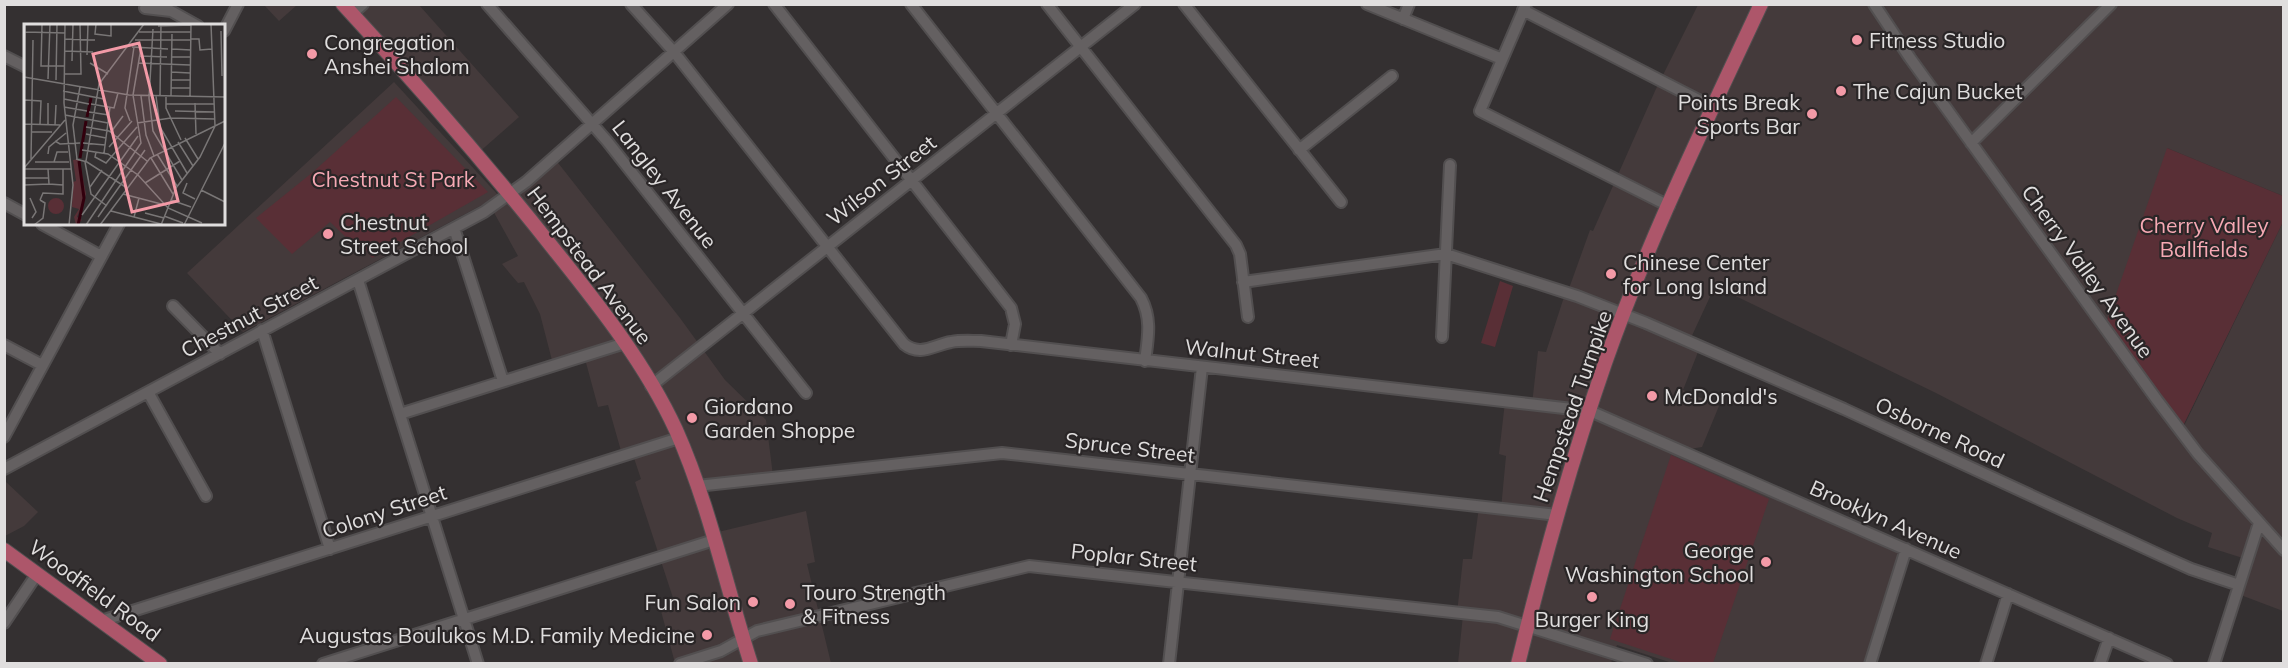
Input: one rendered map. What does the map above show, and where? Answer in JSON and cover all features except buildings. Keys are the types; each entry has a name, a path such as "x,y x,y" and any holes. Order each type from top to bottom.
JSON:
{"main road":[{"name":"Hempstead Turnpike","path":"1518,663 1557,515 1605,363 1670,206 1761,4"},
{"name":"Hempstead Avenue","path":"348,9 510,194 605,313 625,343 668,414 698,486 751,663"},
{"name":"Woodfield Road","path":"4,550 160,663"}],"street":[{"path":"225,29 238,4"},
{"path":"348,9 363,4"},
{"name":"Langley Avenue","path":"487,4 592,124 806,393"},
{"path":"631,4 674,52 827,247"},
{"name":"Chestnut Street","path":"4,469 484,212 526,182 728,4"},
{"path":"774,4 1011,308 1015,324 1011,345"},
{"path":"910,4 1142,298 1150,324 1145,361"},
{"path":"1047,4 1236,245 1240,254 1248,316"},
{"name":"Wilson Street","path":"651,386 1135,4"},
{"path":"1184,4 1341,202"},
{"path":"1367,4 1502,59"},
{"path":"1403,19 1409,4"},
{"name":"Cherry Valley Avenue","path":"1874,4 1971,143 2157,400 2198,454 2283,550"},
{"path":"1971,143 2111,4"},
{"path":"1670,206 1480,111 1525,8 1714,108"},
{"path":"145,9 171,11 194,24"},
{"path":"4,56 24,66"},
{"path":"1299,150 1392,76"},
{"path":"1442,338 1450,165"},
{"path":"4,203 24,214"},
{"path":"44,225 101,256"},
{"path":"4,437 117,225"},
{"path":"454,228 502,381"},
{"name":"Walnut Street","path":"827,247 911,350 920,351 960,340 1590,411"},
{"path":"1243,282 1446,254"},
{"name":"Osborne Road","path":"1446,254 1624,314 1844,409 2191,569 2239,585"},
{"path":"358,280 478,663"},
{"path":"173,306 220,354"},
{"path":"262,330 330,549"},
{"path":"400,414 625,343"},
{"path":"4,345 42,365"},
{"path":"1169,663 1202,367"},
{"path":"148,392 206,496"},
{"name":"Brooklyn Avenue","path":"1590,411 2167,663"},
{"name":"Colony Street","path":"101,621 679,438"},
{"name":"Spruce Street","path":"698,486 1002,453 1557,515"},
{"path":"2214,663 2259,523"},
{"path":"323,663 714,540"},
{"path":"1870,663 1906,549"},
{"name":"Poplar Street","path":"680,663 721,651 757,631 1029,566 1498,617 1647,663"},
{"path":"4,623 37,574"},
{"path":"1986,663 2008,594"},
{"path":"2100,663 2109,638"}],"shaded area":[{"path":"264,5 297,5 279,21"},
{"path":"366,5 419,5 519,117 477,154 355,14"},
{"path":"1698,5 2283,5 2283,196 2167,148 2183,428 2283,222 2283,611 2238,594 2249,560 2208,547 2212,533 2177,518 1936,393 1715,286 1689,342 1700,347 1683,390 1719,406 1702,447 1671,452 1900,554 1864,663 1672,663 1617,645 1611,663 1458,663 1463,615 1457,613 1463,559 1472,559 1479,507 1501,509 1506,456 1499,454 1505,402 1532,404 1538,351 1546,352 1565,294 1567,294 1590,230 1593,231 1655,91"},
{"name":"Chestnut Street School","path":"394,82 499,196 243,332 187,273"},
{"path":"555,159 680,318 725,380 766,420 773,476 699,484 714,533 806,511 815,562 807,564 831,663 675,663 661,611 676,607 635,482 641,479 633,455 623,458 608,405 598,407 585,359 554,368 540,314 524,282 518,283 502,264 518,256 492,209"},
{"path":"5,481 38,512 24,526 5,536"}],"green space":[{"name":"Chestnut St Park","path":"396,97 488,192 372,258 357,238 351,242 330,222 292,254 256,218 313,172"},
{"name":"Cherry Valley Ballfields","path":"2167,148 2283,196 2283,222 2182,428 2105,326"},
{"path":"1500,281 1513,286 1495,347 1481,343"},
{"path":"1671,455 1769,499 1713,663 1683,663 1610,639"}],"place":[{"name":"Fitness Studio","path":"1857,40"},
{"name":"Congregation Anshei Shalom","path":"312,54"},
{"name":"The Cajun Bucket","path":"1841,91"},
{"name":"Points Break Sports Bar","path":"1812,114"},
{"name":"Chestnut Street School","path":"328,234"},
{"name":"Chinese Center for Long Island","path":"1611,274"},
{"name":"McDonald's","path":"1652,396"},
{"name":"Giordano Garden Shoppe","path":"692,418"},
{"name":"George Washington School","path":"1766,562"},
{"name":"Burger King","path":"1592,597"},
{"name":"Fun Salon","path":"753,602"},
{"name":"Touro Strength & Fitness","path":"790,604"},
{"name":"Augustas Boulukos M.D. Family Medicine","path":"707,635"}]}
